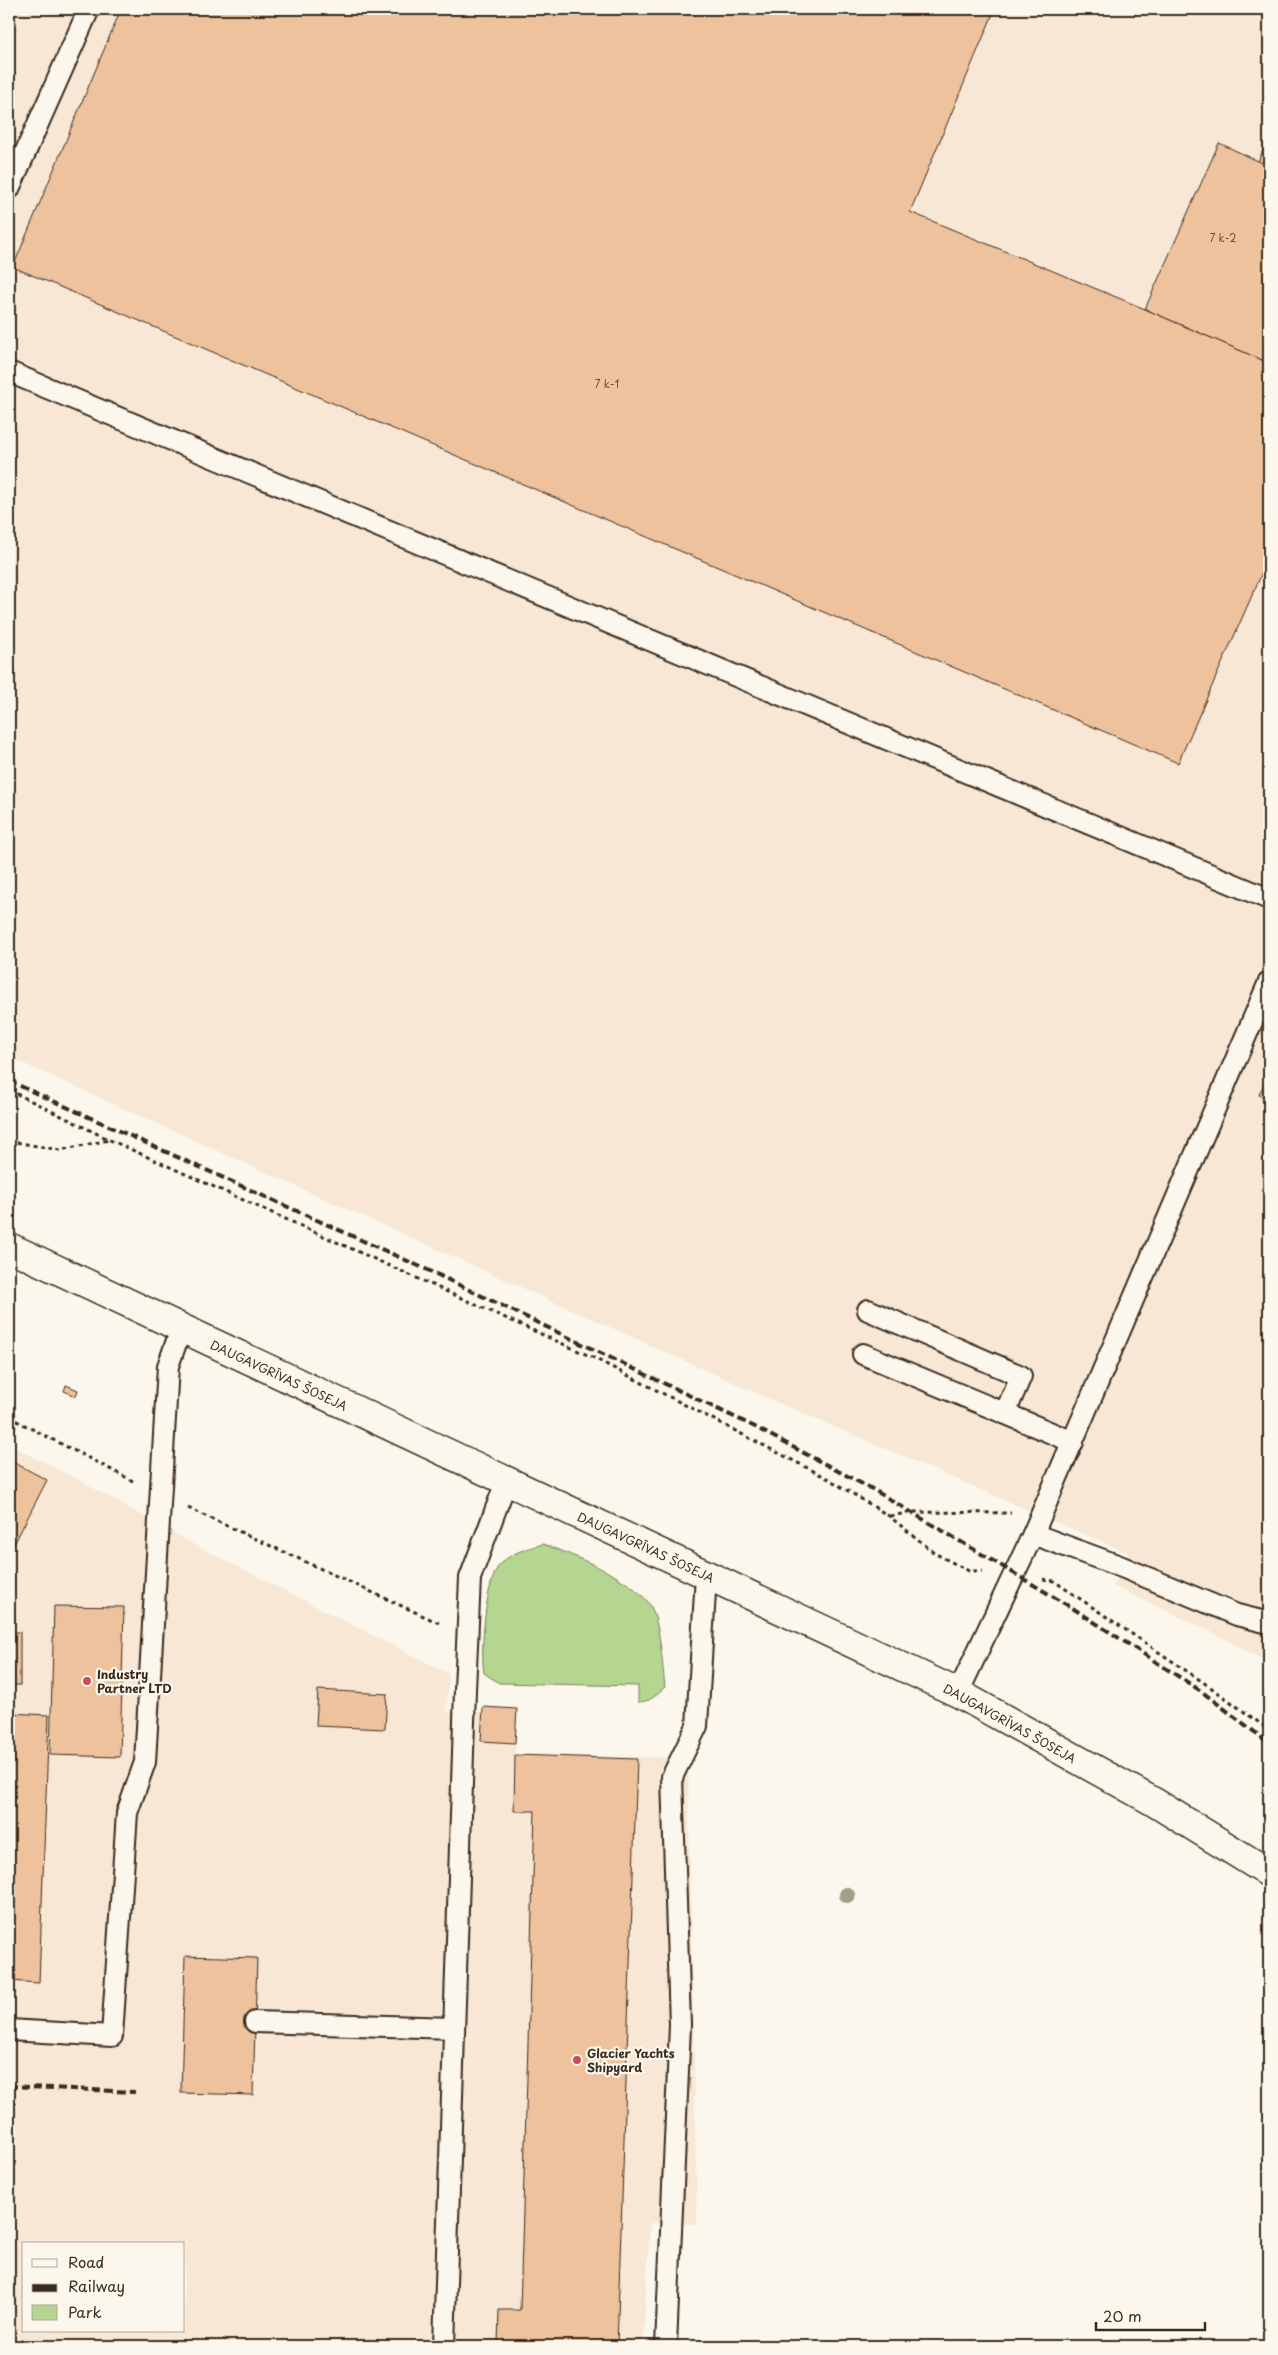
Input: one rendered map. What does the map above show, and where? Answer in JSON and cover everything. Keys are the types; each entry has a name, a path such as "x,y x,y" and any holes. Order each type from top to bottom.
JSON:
{"main road":[{"name":"DAUGAVGRĪVAS ŠOSEJA","path":"9,1247 958,1693 1154,1802 1269,1873"}],"lane":[{"path":"9,188 89,9"},
{"path":"9,372 1269,899"},
{"path":"958,1693 1033,1534 1269,982"},
{"path":"868,1310 1022,1376 1004,1413"},
{"path":"9,2030 112,2036 127,1813 145,1762 162,1496 168,1366 181,1328"},
{"path":"863,1354 1073,1442"},
{"path":"444,2346 470,1578 506,1482"},
{"path":"1033,1534 1122,1567 1237,1615 1269,1623"},
{"path":"666,2346 680,2025 672,1777 697,1726 706,1575"},
{"path":"255,2022 454,2028"}],"path":[{"path":"9,1090 110,1140 592,1357 826,1478 889,1516 936,1554 969,1571 1013,1573 1054,1581 1216,1691 1269,1730"},
{"path":"9,1141 60,1150 110,1140"},
{"path":"9,1417 162,1496 467,1636"},
{"path":"889,1516 912,1512 1016,1513 1044,1508"}],"shaded area":[{"path":"9,9 1269,9 1269,1663 1212,1632 1113,1586 1128,1553 772,1400 9,1057"},
{"path":"9,1445 72,1476 193,1544 449,1674 446,1711 483,1712 482,1741 515,1743 515,1755 688,1758 697,2224 650,2223 643,2346 9,2346"}],"green space":[{"path":"543,1544 605,1570 635,1589 646,1600 653,1611 658,1629 665,1687 653,1698 638,1702 638,1686 499,1683 484,1673 483,1633 485,1616 491,1584 496,1571 501,1563 516,1553"}],"building":[{"path":"121,9 995,9 910,212 1145,309 1269,363 1269,557 1178,763 13,267"},
{"path":"1269,135 1269,166 1258,162"},
{"path":"1219,143 1269,166 1269,363 1145,309"},
{"path":"1269,1072 1269,1100 1259,1095"},
{"path":"66,1385 78,1390 76,1396 64,1391"},
{"path":"9,1423 16,1427 9,1442"},
{"path":"9,1460 47,1480 9,1554"},
{"name":"Industry Partner LTD","path":"54,1606 124,1607 120,1757 50,1755"},
{"path":"9,1632 20,1632 20,1685 9,1685"},
{"path":"318,1690 387,1694 385,1729 316,1726"},
{"path":"483,1707 517,1709 515,1743 481,1741"},
{"path":"9,1713 49,1715 39,1983 9,1981"},
{"name":"Glacier Yachts Shipyard","path":"515,1755 637,1759 617,2346 498,2346 499,2310 520,2310 535,1811 514,1811"},
{"path":"185,1956 257,1958 253,2095 181,2093"}],"railway":[{"path":"9,1081 432,1272 753,1426 874,1490 1074,1609 1201,1691 1269,1743"},
{"path":"9,2086 135,2092"}],"place":[{"name":"Industry Partner LTD","path":"87,1681"},
{"name":"Glacier Yachts Shipyard","path":"577,2060"}]}
